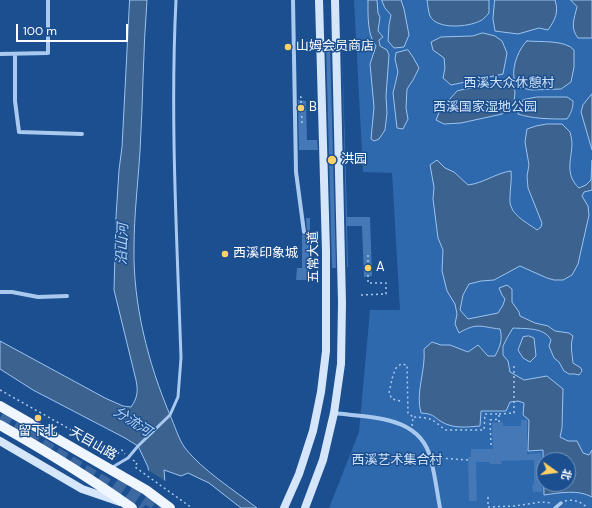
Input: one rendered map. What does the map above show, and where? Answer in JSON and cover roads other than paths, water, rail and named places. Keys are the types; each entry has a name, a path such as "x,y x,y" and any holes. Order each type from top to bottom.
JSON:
{"main road":[{"name":"五常大道","path":"284,508 299,474 313,431 321,392 326,351 326,251 319,0"},
{"name":"五常大道","path":"305,508 323,460 334,413 341,364 342,303 335,0"},
{"name":"天目山路","path":"0,406 146,490 170,508"},
{"path":"0,425 54,455 130,506"},
{"path":"0,441 82,489 130,506"}],"street":[{"path":"0,54 48,53 48,0"},
{"path":"293,0 296,172 304,232"},
{"path":"15,54 15,101 19,132 82,134"},
{"path":"0,292 12,292 38,297 67,296"},
{"path":"334,413 394,421 410,428 416,433 425,445 431,458 440,508"},
{"path":"555,508 561,503"}],"lane":[{"path":"110,469 128,458 138,446 170,415 175,407 178,397 181,358 173,104 173,49 176,0"}],"water":[{"path":"130,0 147,0 134,248 136,290 143,333 162,395 178,436 185,448 209,472 257,508 241,508 209,483 188,473 181,476 164,470 167,508 153,508 148,467 138,446 33,390 0,369 0,341 105,398 123,406 131,407 136,397 136,380 114,290 116,217 122,147"},
{"path":"368,0 377,0 378,13 380,17 378,31 383,37 379,40 380,46 387,50 389,55 385,130 379,139 374,141 371,139 374,107 370,64 376,46 371,36 368,18"},
{"path":"382,0 401,0 409,35 404,47 394,48 388,41 391,15 385,8"},
{"path":"427,0 489,0 489,13 482,20 468,25 453,26 439,24 430,16"},
{"path":"495,0 555,0 557,8 556,16 548,30 539,28 518,34 495,31 493,19"},
{"path":"571,0 592,0 592,38 578,38 574,31 573,23 577,7"},
{"path":"483,33 495,36 502,41 507,53 503,74 451,85 443,78 445,68 444,58 433,50 431,42 441,37 472,36"},
{"path":"527,41 559,43 574,50 574,67 571,82 561,89 531,90 518,87 514,78 514,68 519,53"},
{"path":"408,50 419,68 407,89 406,108 408,119 403,129 397,128 393,93 398,72 395,59 396,53"},
{"path":"503,82 510,83 515,91 514,104 502,114 461,123 444,124 436,120 440,110 457,91"},
{"path":"592,94 592,150 581,112 583,105"},
{"path":"537,97 567,97 573,101 572,111 567,119 536,118 518,114 519,107 523,100"},
{"path":"547,124 562,124 570,132 572,145 570,173 579,188 586,185 591,180 592,160 592,190 584,192 582,196 588,206 589,215 578,264 572,275 563,280 547,278 520,266 494,280 469,284 463,295 460,310 468,319 498,313 505,299 499,288 507,285 512,289 512,302 520,316 535,323 548,326 555,331 569,333 573,336 571,346 573,363 581,368 582,371 579,375 569,374 564,371 559,362 554,358 549,346 551,340 544,333 539,331 513,328 503,346 503,355 508,361 510,372 524,380 547,376 563,389 562,428 560,437 568,441 577,441 583,453 589,455 592,450 592,497 575,492 576,452 543,452 543,450 528,451 529,420 523,415 524,403 518,401 510,402 506,411 481,411 480,426 465,427 451,426 431,415 421,413 419,405 424,365 424,349 432,342 441,345 450,345 468,352 478,345 488,356 495,356 501,340 500,329 475,326 459,333 455,324 457,314 455,304 447,291 442,271 443,250 438,238 433,199 434,187 430,165 437,160 445,168 454,172 468,185 511,171 510,203 514,213 537,230 541,227 542,223 528,188 527,176 529,165 525,142 527,129"},
{"path":"529,336 534,338 536,356 530,362 523,358 518,350 523,337"},
{"path":"544,492 575,492 562,493 544,495"}],"tunnel":[{"path":"0,418 116,489 143,508"},
{"path":"118,479 160,508"}],"place":[{"name":"山姆会员商店","path":"288,47"},
{"name":"B","path":"301,108"},
{"name":"洪园","path":"332,160"},
{"name":"西溪印象城","path":"225,254"},
{"name":"A","path":"368,268"},
{"name":"留下北","path":"38,418"}],"park label":[{"name":"西溪大众休憩村","path":"509,84"},
{"name":"西溪国家湿地公园","path":"485,108"},
{"name":"西溪艺术集合村","path":"397,461"}],"water label":[{"name":"沿山河","path":"123,244"},
{"name":"分流河","path":"132,422"}]}
